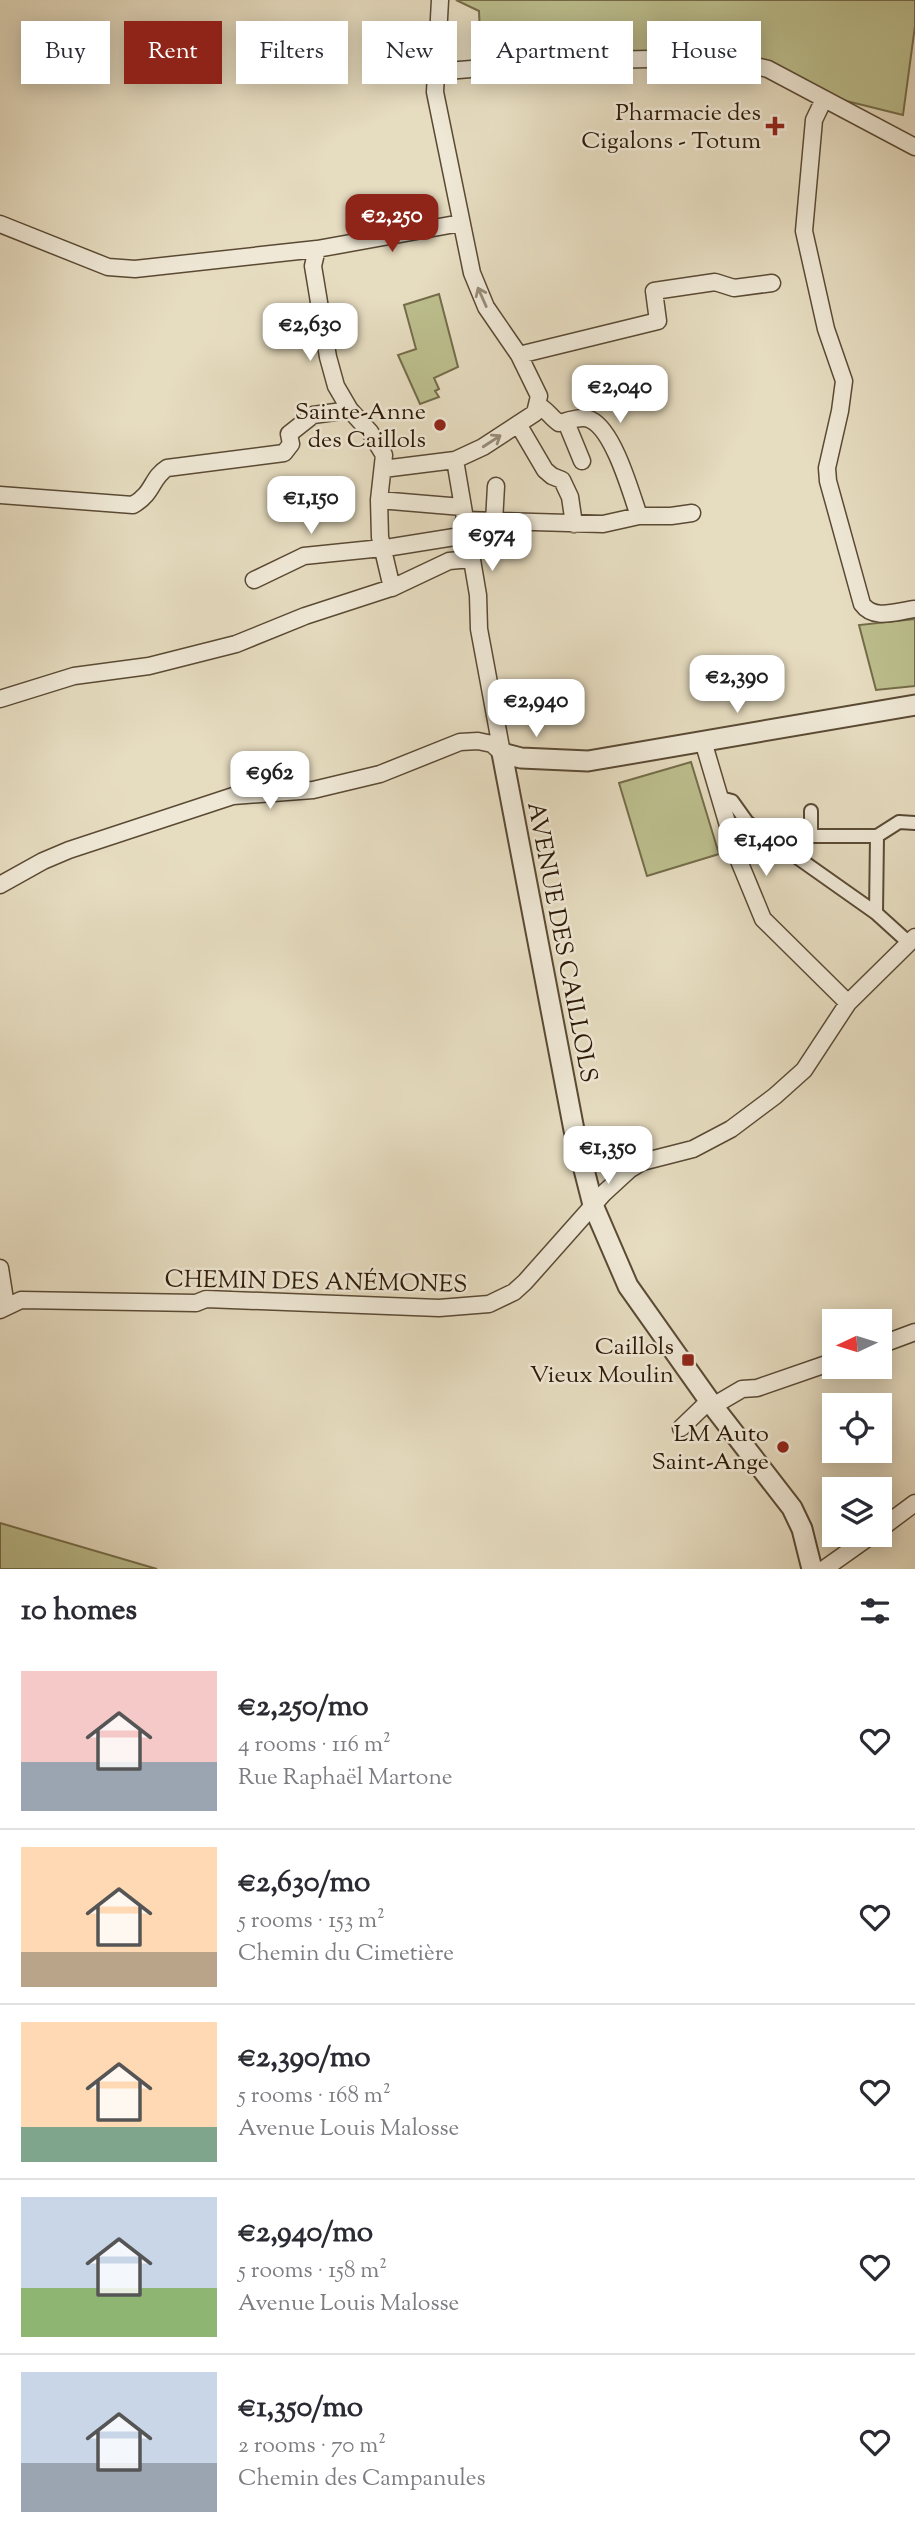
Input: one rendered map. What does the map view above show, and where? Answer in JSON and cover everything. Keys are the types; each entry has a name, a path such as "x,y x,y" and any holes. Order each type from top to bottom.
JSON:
{"street":[{"path":"439,21 440,0"},
{"path":"457,70 603,60 723,59 768,69 915,147"},
{"path":"383,469 455,460 483,447 535,413 539,396 519,355 483,299 472,273 435,84"},
{"path":"824,99 814,120 804,232 826,329 844,382 827,468 828,481 862,604 867,612 876,614 915,609"},
{"path":"0,223 108,267 135,269 317,249 461,223"},
{"path":"317,249 313,266 328,357 336,386 350,410 384,455 379,500 380,537 392,588"},
{"path":"519,355 658,321 654,290 715,282 734,288 772,283"},
{"path":"537,405 545,408 559,423 586,418 600,427 623,465 639,516"},
{"path":"0,495 133,505 144,498 159,473 167,468 284,453 291,444 289,433 313,415 350,410"},
{"path":"566,422 582,461"},
{"path":"518,424 545,470 562,480 570,497 574,524"},
{"name":"AVENUE DES CAILLOLS","path":"455,460 478,595 479,629 574,1130 593,1205 628,1286 711,1404 792,1508 802,1529 812,1569"},
{"path":"494,522 496,486"},
{"path":"379,500 465,521 603,524 639,516 692,513"},
{"path":"254,580 304,556 383,548 465,521"},
{"path":"0,699 74,676 149,666 236,644 332,606 392,588 449,561 471,559"},
{"path":"0,886 43,861 69,850 233,796 253,792 313,790 380,774 460,742 478,741 492,744 502,753 521,758 588,761 915,705"},
{"path":"704,741 737,856 763,919 848,1003"},
{"path":"720,798 732,801 747,822 912,940"},
{"path":"811,811 811,836"},
{"path":"769,836 877,836 899,822 915,823"},
{"path":"876,913 877,836"},
{"name":"CHEMIN DES ANÉMONES","path":"3,1308 21,1300 196,1303 206,1299 439,1308 489,1304 514,1292 525,1282 593,1205 629,1170 642,1162 693,1149 731,1129 775,1096 804,1070 848,1003 912,940"},
{"path":"0,1268 3,1308"},
{"path":"892,1341 915,1332"},
{"path":"681,1428 711,1404 742,1390 757,1388 822,1365"},
{"path":"892,1520 915,1503"},
{"path":"824,1569 855,1547"}],"green space":[{"path":"456,0 915,0 915,26 903,115 814,93 761,70 761,21 647,21 647,51 633,52 633,21 479,21 479,11"},
{"path":"439,294 458,367 434,378 439,389 435,391 439,397 420,404 398,355 416,349 404,305"},
{"path":"915,619 915,686 876,690 859,625"},
{"path":"691,762 719,854 647,876 619,783"},
{"path":"0,1523 157,1569 0,1569"}],"place":[{"name":"Pharmacie des Cigalons - Totum","path":"775,126"},
{"name":"Sainte-Anne des Caillols","path":"440,425"},
{"name":"Caillols Vieux Moulin","path":"688,1360"},
{"name":"LM Auto Saint-Ange","path":"783,1447"}]}
